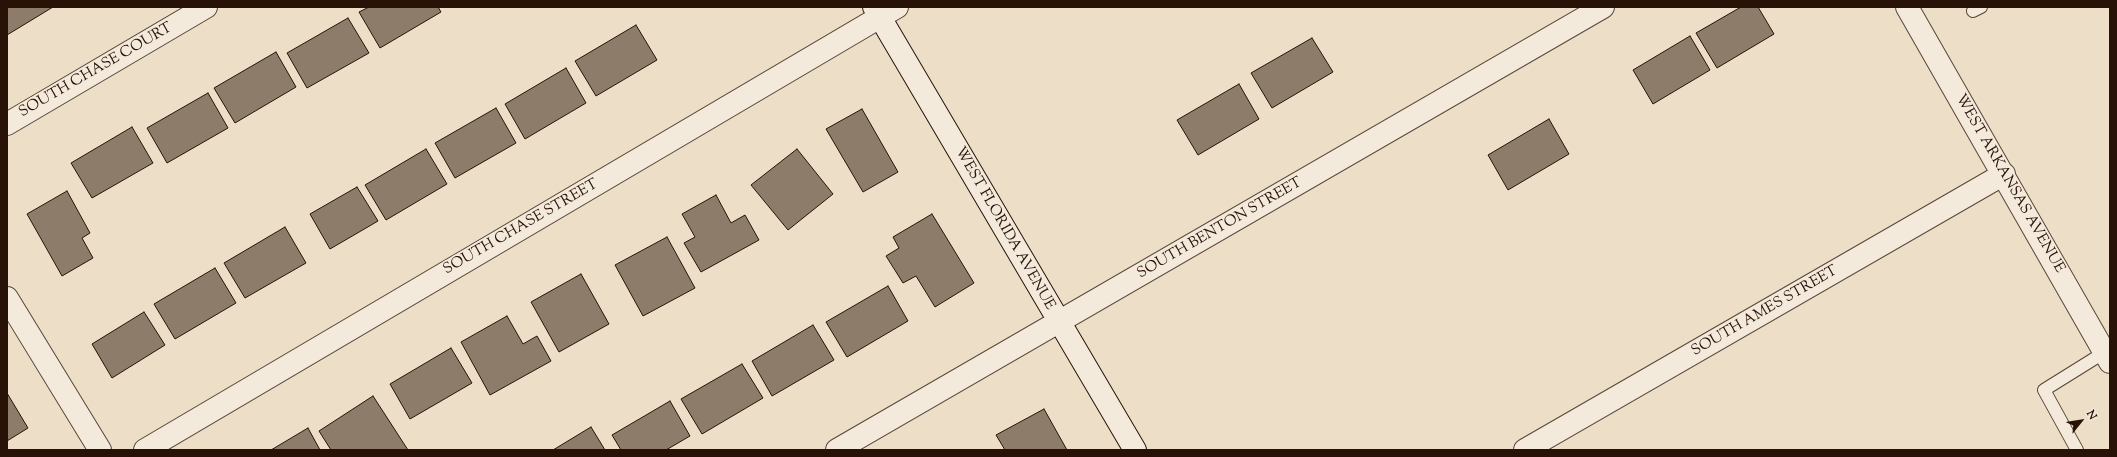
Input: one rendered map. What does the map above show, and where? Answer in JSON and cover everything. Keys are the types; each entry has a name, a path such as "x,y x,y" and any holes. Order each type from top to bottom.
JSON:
{"street":[{"name":"SOUTH CHASE COURT","path":"7,124 206,7"},
{"name":"SOUTH BENTON STREET","path":"837,450 1603,7"},
{"name":"WEST ARKANSAS AVENUE","path":"1907,7 2004,174 2107,357"},
{"name":"WEST FLORIDA AVENUE","path":"884,10 1060,322 1135,450"},
{"name":"SOUTH CHASE STREET","path":"145,450 884,10"},
{"name":"SOUTH AMES STREET","path":"1525,450 2004,174"},
{"path":"7,298 100,450"}],"lane":[{"path":"2077,450 2044,390 2107,357"}],"building":[{"path":"7,7 53,7 7,35"},
{"path":"369,7 438,7 441,12 380,48 359,12"},
{"path":"1741,7 1758,7 1774,34 1717,68 1696,33"},
{"path":"348,18 369,53 307,88 287,53"},
{"path":"636,25 657,60 596,96 575,61"},
{"path":"1690,36 1710,70 1653,104 1633,70"},
{"path":"1312,38 1333,72 1272,108 1251,73"},
{"path":"276,52 296,87 235,123 214,88"},
{"path":"566,68 586,103 525,139 505,104"},
{"path":"1239,84 1259,119 1198,155 1177,120"},
{"path":"208,93 228,128 167,163 147,128"},
{"path":"496,108 516,143 455,178 435,143"},
{"path":"862,109 898,172 863,192 826,129"},
{"path":"1549,119 1569,154 1508,190 1488,155"},
{"path":"132,127 153,163 92,198 71,163"},
{"path":"426,149 447,184 386,220 365,185"},
{"path":"797,149 833,194 788,230 751,185"},
{"path":"357,187 378,221 330,249 310,214"},
{"path":"67,191 90,233 82,238 93,258 62,276 27,214"},
{"path":"716,195 731,223 745,215 759,240 701,272 684,243 695,237 682,214"},
{"path":"932,214 974,283 935,307 916,276 903,283 886,256 899,248 893,237"},
{"path":"285,227 306,263 245,298 224,263"},
{"path":"667,237 695,288 643,316 615,265"},
{"path":"215,268 236,303 175,339 154,304"},
{"path":"581,274 609,324 559,352 531,302"},
{"path":"888,286 908,321 847,357 826,322"},
{"path":"144,312 165,345 112,378 92,344"},
{"path":"507,316 523,344 537,336 551,361 490,395 461,342"},
{"path":"813,325 834,360 772,396 752,361"},
{"path":"451,348 472,383 410,419 390,384"},
{"path":"742,364 763,398 702,434 681,399"},
{"path":"7,393 28,428 7,441"},
{"path":"373,396 408,450 331,450 319,431"},
{"path":"670,401 690,436 666,450 621,450 612,435"},
{"path":"1044,409 1067,450 1005,450 996,435"},
{"path":"591,427 605,450 553,450"},
{"path":"308,428 320,450 271,450"}]}
